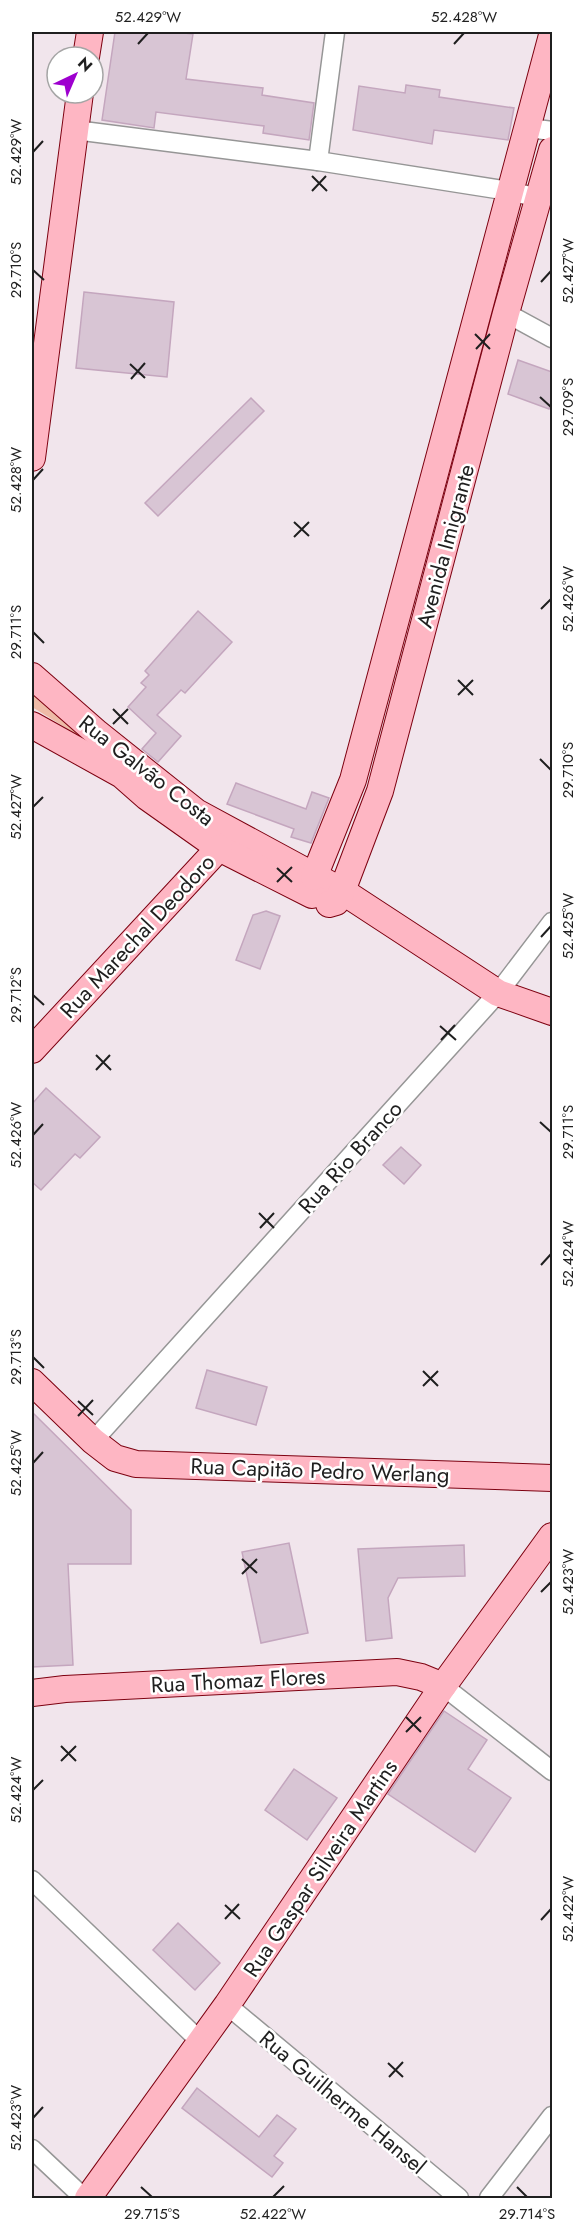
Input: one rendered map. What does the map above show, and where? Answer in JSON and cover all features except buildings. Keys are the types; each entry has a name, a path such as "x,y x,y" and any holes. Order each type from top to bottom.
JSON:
{"street":[{"path":"318,161 335,32"},
{"name":"Avenida Imigrante","path":"314,877 353,780 509,191 541,129 552,35"},
{"path":"32,458 78,105"},
{"path":"75,130 318,161 509,191 539,198"},
{"name":"Avenida Imigrante","path":"335,897 380,791 506,312 552,150"},
{"path":"506,312 552,338"},
{"name":"Rua Galvão Costa","path":"33,678 97,733 196,812 314,877 335,897"},
{"path":"32,711 100,756 122,776"},
{"name":"Rua Galvão Costa","path":"32,725 122,776 147,797 219,848 395,925 498,993 552,1012"},
{"name":"Rua Marechal Deodoro","path":"32,1050 219,848"},
{"name":"Rua Rio Branco","path":"93,1441 498,993 552,922"},
{"name":"Rua Capitão Pedro Werlang","path":"32,1382 93,1441 115,1458 136,1464 552,1478"},
{"name":"Rua Gaspar Silveira Martins","path":"86,2199 201,2042 443,1686 552,1536"},
{"name":"Rua Thomaz Flores","path":"32,1693 398,1672 421,1677 443,1686"},
{"path":"443,1686 552,1771"},
{"path":"32,1880 201,2042"},
{"name":"Rua Guilherme Hansel","path":"227,2005 459,2199"},
{"path":"489,2199 552,2116"},
{"path":"32,2149 86,2199"}],"shaded area":[{"path":"32,686 105,752 32,707"}]}
